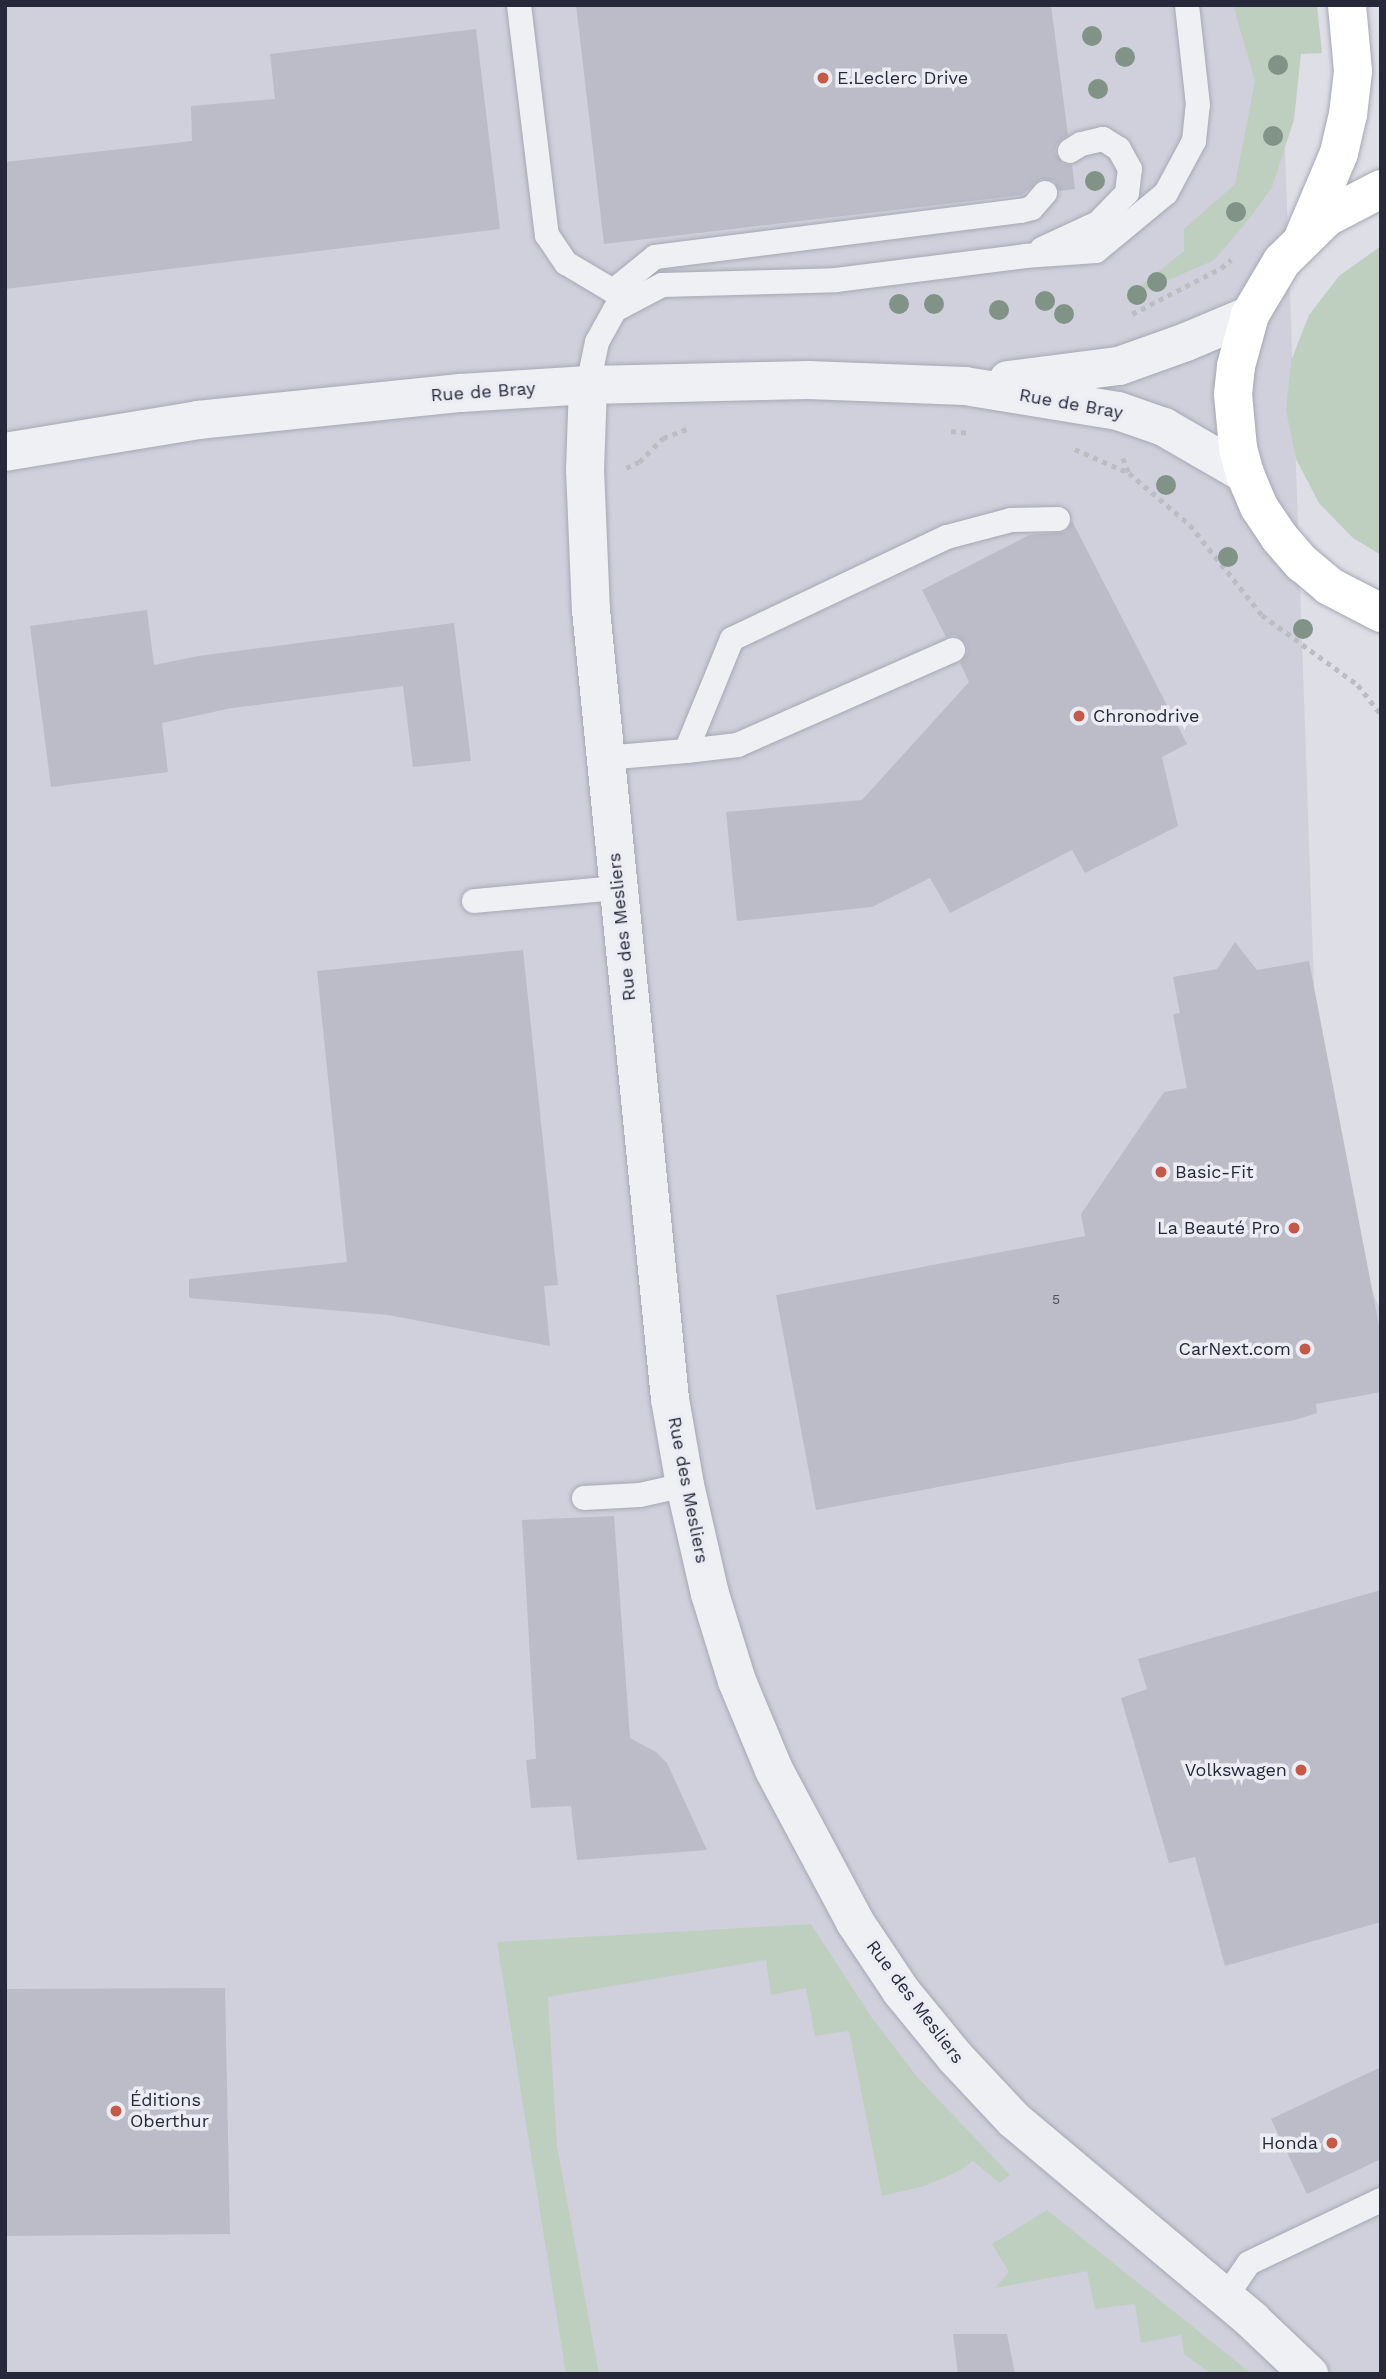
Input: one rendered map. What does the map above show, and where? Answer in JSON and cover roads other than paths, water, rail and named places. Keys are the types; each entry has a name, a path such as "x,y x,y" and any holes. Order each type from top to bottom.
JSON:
{"main road":[{"path":"1303,238 1339,153 1348,115 1353,71 1348,5"},
{"path":"1374,613 1329,586 1302,564 1266,517 1245,474 1238,448 1233,394 1236,366 1250,315 1270,278 1303,238 1327,217 1381,190"}],"street":[{"name":"Rue de Bray","path":"965,386 1119,366 1250,315"},
{"name":"Rue de Bray","path":"5,452 198,420 327,405 588,385 808,380 965,386 1118,411 1164,427 1245,474"},
{"name":"Rue des Mesliers","path":"588,385 585,469 591,610 670,1399 685,1485 710,1594 737,1681 774,1770 855,1922 901,1991 955,2057 1014,2120 1225,2298 1309,2374"}],"lane":[{"path":"519,5 547,235 566,263 614,301"},
{"path":"614,301 662,285 836,279 1025,256 1096,251 1166,193 1194,141 1196,117 1187,5"},
{"path":"1025,256 1098,223 1127,193 1129,169 1119,149 1103,139 1081,144 1070,151"},
{"path":"588,385 597,342 614,301 655,257 1021,211 1032,208 1045,193"},
{"path":"687,751 732,639 947,537 1011,520 1058,519"},
{"path":"605,758 738,745 953,650"},
{"path":"474,901 618,888"},
{"path":"584,1498 640,1495 685,1485"},
{"path":"1225,2298 1249,2263 1381,2200"}],"place":[{"name":"E.Leclerc Drive","path":"823,78"},
{"name":"Chronodrive","path":"1079,716"},
{"name":"Basic-Fit","path":"1161,1172"},
{"name":"La Beauté Pro","path":"1294,1228"},
{"name":"CarNext.com","path":"1305,1349"},
{"name":"Volkswagen","path":"1301,1770"},
{"name":"Éditions Oberthur","path":"116,2111"},
{"name":"Honda","path":"1332,2143"}]}
